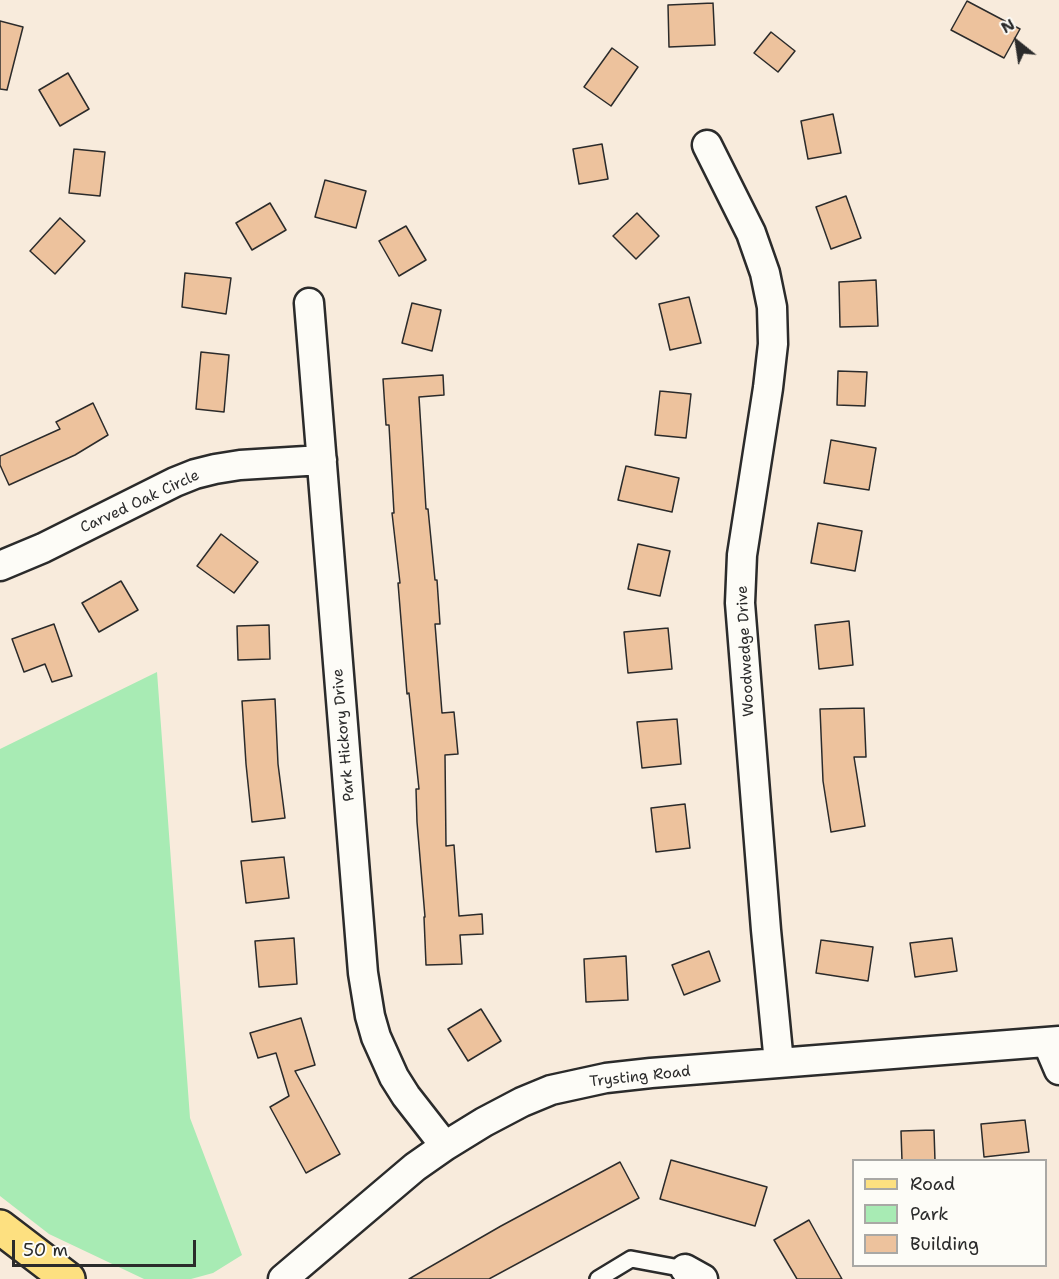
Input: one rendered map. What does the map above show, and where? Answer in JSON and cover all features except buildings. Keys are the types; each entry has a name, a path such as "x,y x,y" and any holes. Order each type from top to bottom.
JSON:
{"main road":[{"path":"0,1227 68,1279"}],"street":[{"name":"Woodwedge Drive","path":"707,145 751,233 765,273 772,307 773,344 742,555 740,603 779,1063"},
{"name":"Park Hickory Drive","path":"309,303 363,973 376,1037 394,1077 445,1146"},
{"name":"Carved Oak Circle","path":"0,566 43,548 195,474 240,465 322,460"},
{"name":"Trysting Road","path":"283,1279 415,1167 484,1122 551,1090 606,1077 1053,1042"},
{"path":"1053,1042 1059,1070"}],"lane":[{"path":"598,1279 632,1258 694,1274"}],"green space":[{"path":"157,672 190,1118 242,1255 213,1273 191,1279 144,1279 49,1234 0,1196 0,749"}]}
